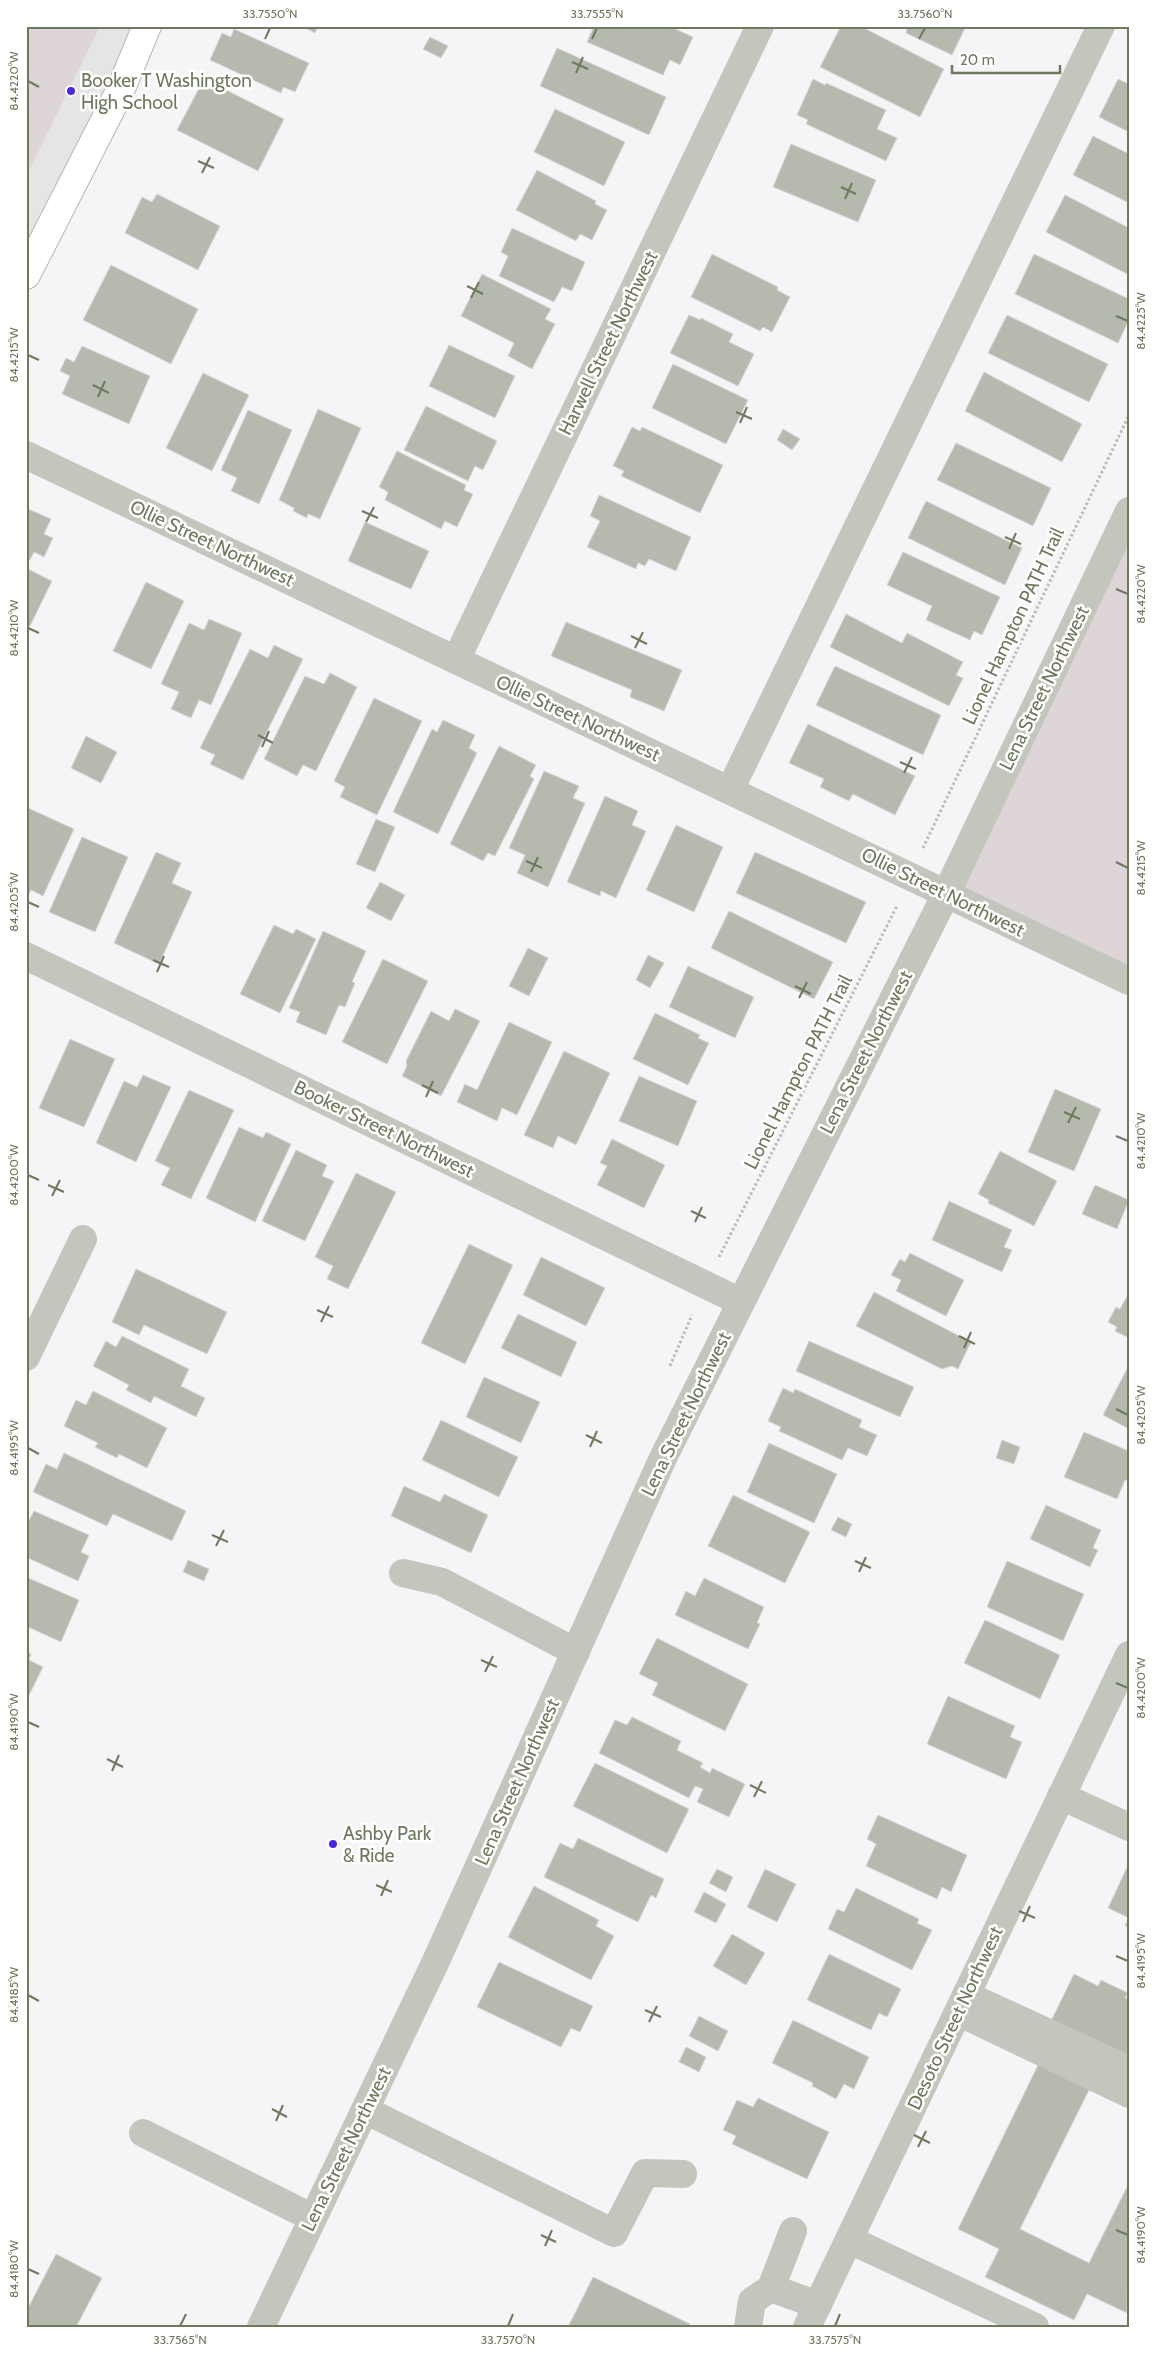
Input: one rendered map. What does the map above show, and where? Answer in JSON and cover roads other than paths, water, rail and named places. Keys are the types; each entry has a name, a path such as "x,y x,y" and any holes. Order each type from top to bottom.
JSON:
{"main road":[{"path":"26,275 120,91 147,26"}],"street":[{"name":"Harwell Street Northwest","path":"456,660 760,26"},
{"path":"730,790 1101,26"},
{"name":"Ollie Street Northwest","path":"26,455 1129,981"},
{"name":"Lena Street Northwest","path":"261,2327 436,1961 663,1458 946,894 1129,511"},
{"name":"Booker Street Northwest","path":"26,956 741,1302"},
{"path":"26,1357 83,1239"},
{"path":"403,1573 442,1582 576,1652"},
{"name":"Desoto Street Northwest","path":"813,2316 1129,1656"},
{"path":"1061,1796 1129,1827"},
{"path":"962,2003 1129,2070"},
{"path":"962,2003 1129,2094"},
{"path":"364,2110 614,2233 645,2174 683,2174"},
{"path":"143,2133 313,2218"},
{"path":"748,2327 752,2301 771,2288 793,2232"},
{"path":"850,2240 1035,2327"},
{"path":"771,2288 813,2316"}],"place":[{"name":"Booker T Washington High School","path":"71,91"},
{"name":"Ashby Park & Ride","path":"333,1844"}]}
